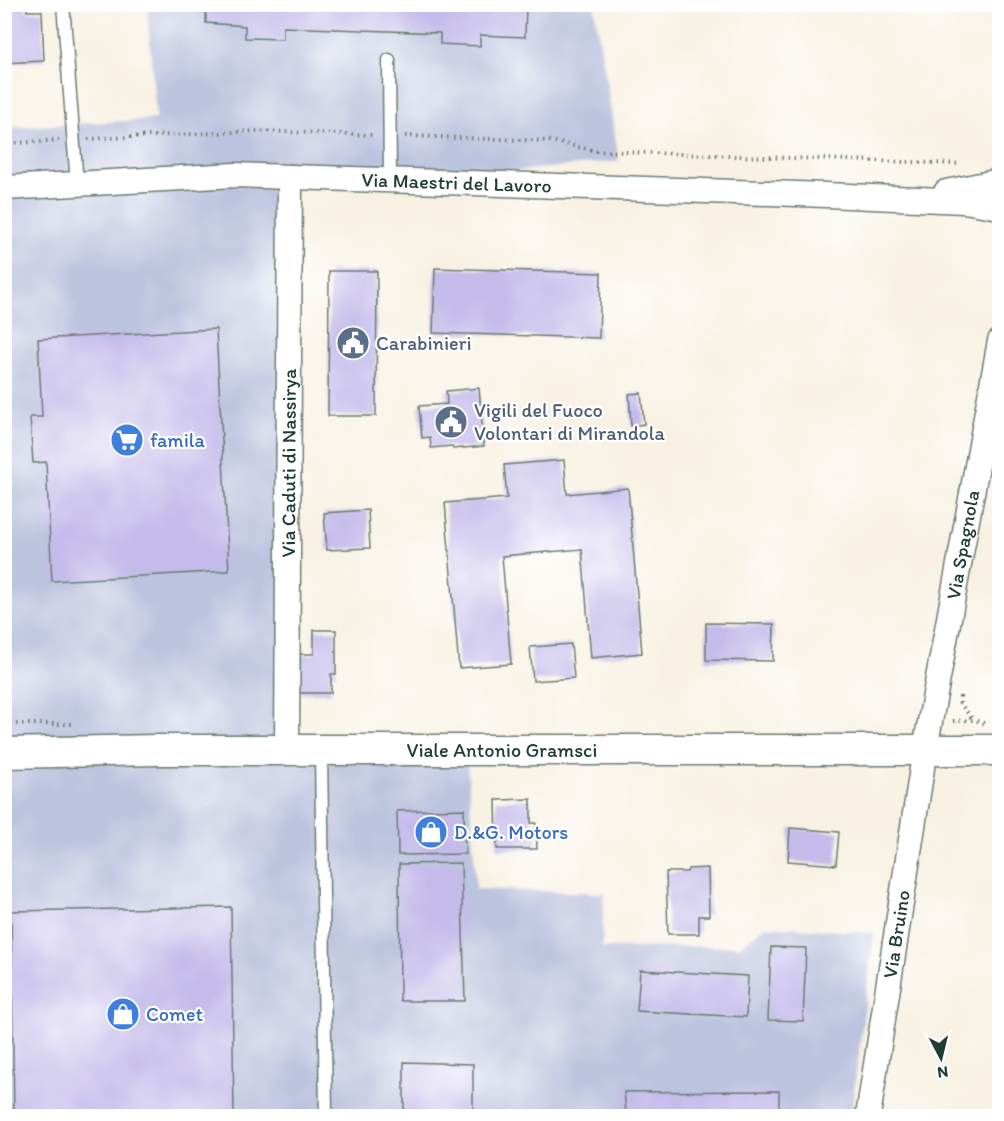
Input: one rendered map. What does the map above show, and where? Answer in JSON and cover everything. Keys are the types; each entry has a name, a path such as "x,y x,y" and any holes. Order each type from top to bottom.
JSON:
{"street":[{"name":"Via Maestri del Lavoro","path":"4,188 235,175 908,198 964,201 999,207"},
{"name":"Via Caduti di Nassirya","path":"287,751 290,177"},
{"name":"Via Maestri del Lavoro","path":"908,198 974,188 999,181"},
{"path":"999,194 999,202"},
{"name":"Via Spagnola","path":"925,749 999,341"},
{"name":"Via Bruino","path":"868,1116 925,749"},
{"name":"Viale Antonio Gramsci","path":"4,753 156,750 999,750"}],"lane":[{"path":"63,4 77,184"},
{"path":"389,60 390,179"},
{"path":"321,750 326,1116"}],"path":[{"path":"4,144 257,131 552,141 596,151 964,164"}],"shaded area":[{"path":"147,5 594,5 619,161 507,172 283,183 295,763 467,759 476,889 604,893 602,948 740,946 765,926 874,933 851,1116 5,1116 5,128 156,119"}],"building":[{"path":"4,4 26,4 27,11 42,11 44,61 4,63"},
{"path":"206,4 526,4 525,37 480,35 480,46 440,44 440,33 283,27 283,39 245,38 245,26 206,23"},
{"path":"435,268 601,273 599,338 433,333"},
{"name":"Carabinieri","path":"329,271 377,271 376,416 328,416"},
{"name":"famila","path":"216,329 229,571 52,581 46,462 33,463 30,417 42,417 38,339"},
{"name":"Vigili del Fuoco Volontari di Mirandola","path":"479,388 484,446 453,449 452,446 431,448 430,437 422,438 419,406 447,404 446,391"},
{"path":"641,393 644,424 631,426 629,394"},
{"path":"564,460 567,494 628,488 642,653 591,658 582,549 502,556 511,664 459,668 445,503 507,498 504,465"},
{"path":"368,510 370,548 327,550 324,513"},
{"path":"706,623 774,624 773,661 706,660"},
{"path":"314,630 336,630 336,674 331,674 331,693 300,693 300,654 314,654"},
{"path":"571,644 574,678 533,681 530,647"},
{"path":"531,799 531,823 536,823 537,849 497,849 496,800"},
{"name":"D.&G. Motors","path":"464,809 465,854 398,855 397,811"},
{"path":"790,828 839,832 836,865 788,861"},
{"path":"461,863 465,1001 400,1001 399,864"},
{"path":"708,868 709,916 699,916 699,934 668,934 666,872 687,872 688,869"},
{"name":"Comet","path":"231,907 234,1116 14,1116 11,911"},
{"path":"771,947 806,948 803,1021 768,1020"},
{"path":"640,970 748,976 746,1017 637,1011"},
{"path":"404,1062 473,1064 473,1116 404,1116"},
{"path":"779,1091 779,1116 523,1116 523,1113 626,1112 624,1092"}],"place":[{"name":"Carabinieri","path":"353,343"},
{"name":"Vigili del Fuoco Volontari di Mirandola","path":"451,422"},
{"name":"famila","path":"127,440"},
{"name":"D.&G. Motors","path":"431,832"},
{"name":"Comet","path":"123,1014"}]}
